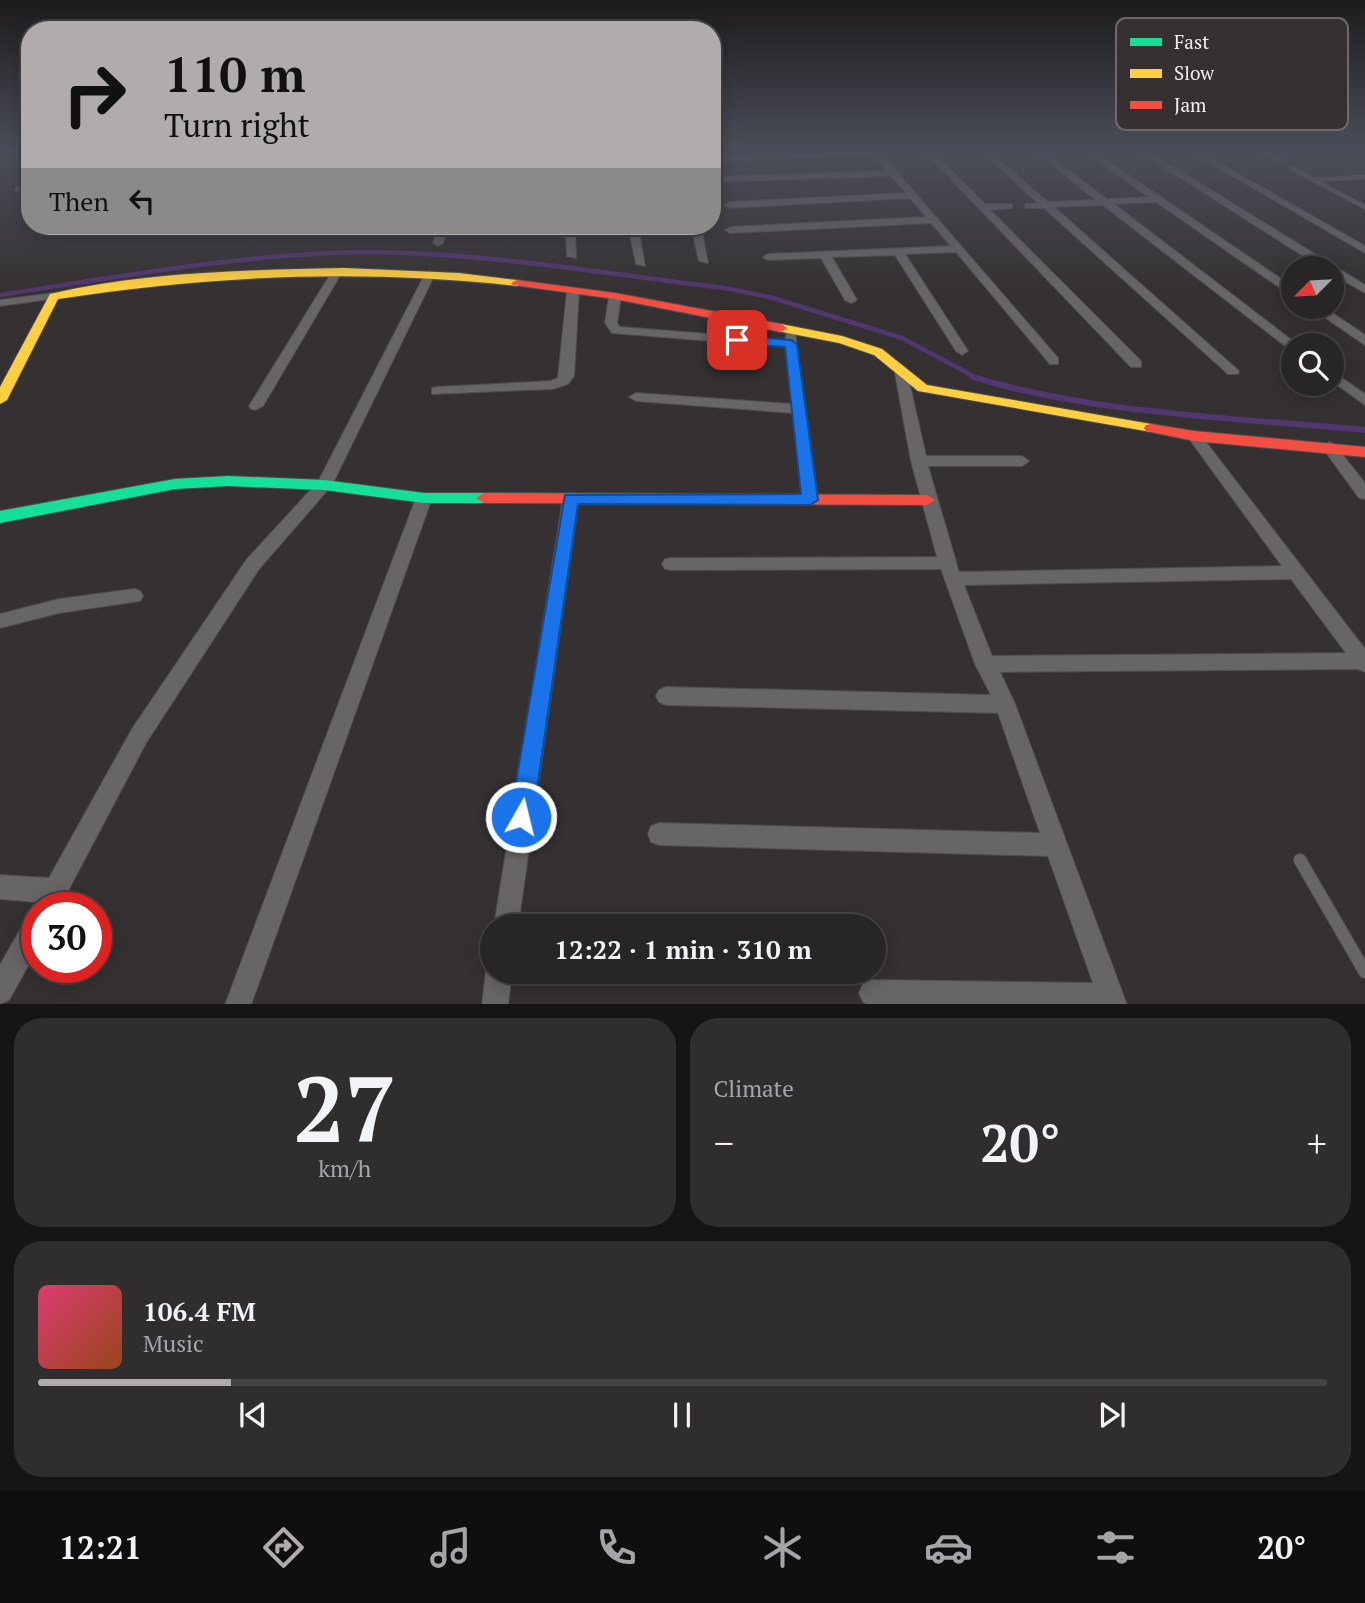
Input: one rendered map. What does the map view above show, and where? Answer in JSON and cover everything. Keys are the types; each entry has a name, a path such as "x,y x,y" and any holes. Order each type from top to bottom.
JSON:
{"street":[{"path":"729,205 879,197"},
{"path":"915,197 1054,361"},
{"path":"973,197 1136,364"},
{"path":"1039,197 1233,371"},
{"path":"1098,197 1281,337"},
{"path":"1155,197 1281,284"},
{"path":"1216,197 1312,256"},
{"path":"1273,197 1365,250"},
{"path":"1028,206 1158,199"},
{"path":"983,207 1009,206"},
{"path":"730,230 934,220"},
{"path":"438,243 441,235"},
{"path":"571,235 572,256"},
{"path":"635,235 641,264"},
{"path":"697,235 704,261"},
{"path":"768,257 959,249"},
{"path":"898,252 962,351"},
{"path":"825,255 850,300"},
{"path":"256,406 337,272"},
{"path":"0,303 194,275 337,272 429,274 504,279 615,296 791,336"},
{"path":"55,892 139,736 253,564 324,485 429,274"},
{"path":"1344,276 1365,290"},
{"path":"437,391 553,385 563,382 567,376 573,291"},
{"path":"0,400 5,380 54,296"},
{"path":"615,296 611,323 615,330 842,340 878,352 923,388 1194,436 1365,452"},
{"path":"1333,319 1365,341"},
{"path":"791,336 810,500"},
{"path":"872,993 1113,1001 1054,845 1005,704 985,664 927,500 900,368"},
{"path":"1344,384 1365,401"},
{"path":"636,397 799,409"},
{"path":"1194,436 1364,663"},
{"path":"1329,447 1365,494"},
{"path":"918,461 1022,461"},
{"path":"0,517 175,484 228,481 324,485 424,498 927,500"},
{"path":"238,1004 424,498"},
{"path":"508,914 571,499"},
{"path":"671,564 952,571 1297,572"},
{"path":"0,621 101,598 134,596"},
{"path":"985,664 1364,663"},
{"path":"666,696 1005,704"},
{"path":"659,834 1054,845"},
{"path":"0,887 21,892"},
{"path":"0,991 21,954"},
{"path":"495,1004 497,984"}],"lane":[{"path":"1346,197 1365,207"},
{"path":"1300,860 1365,972"}],"waterway":[{"path":"0,295 248,259 381,252 481,258 731,289 773,298 902,338 977,378"},
{"path":"973,377 977,378"},
{"path":"977,378 1067,399 1117,407 1365,430"}],"traffic: fast":[{"path":"0,517 175,484 228,481 324,485 424,498 484,498"}],"traffic: slow":[{"path":"0,400 54,296 169,280 286,272 402,273 517,283"},
{"path":"781,328 842,340 878,352 923,388 1151,428"}],"traffic: jam":[{"path":"517,283 615,296 781,328"},
{"path":"1151,428 1194,436 1365,452"},
{"path":"484,498 927,500"}],"route":[{"path":"521,817 571,499 810,500 791,344 737,340"}]}
